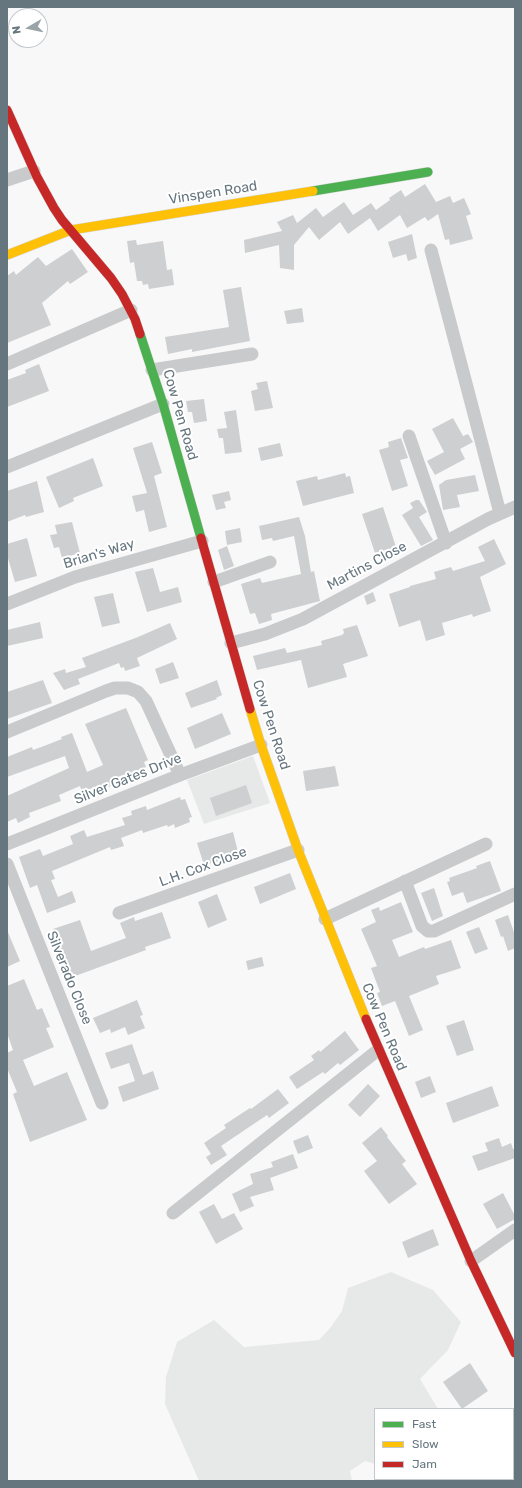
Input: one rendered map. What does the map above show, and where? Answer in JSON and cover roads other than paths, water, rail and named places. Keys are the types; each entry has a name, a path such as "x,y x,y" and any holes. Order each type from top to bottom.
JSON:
{"main road":[{"name":"Cow Pen Road","path":"7,110 34,171 54,208 70,230 112,278 131,310 163,404 261,745 298,850 378,1050 471,1261 515,1353"},
{"name":"Vinspen Road","path":"7,255 70,230 428,172"}],"street":[{"path":"7,180 34,171"},
{"path":"431,250 500,513"},
{"path":"7,364 131,310"},
{"path":"152,370 252,354"},
{"path":"7,467 163,404"},
{"path":"409,436 446,543"},
{"name":"Martins Close","path":"231,643 265,634 303,619 500,513 515,507"},
{"name":"Brian's Way","path":"7,604 75,577 202,541"},
{"path":"214,582 270,562"},
{"path":"7,732 106,691 115,688 128,688 142,695 150,706 180,775"},
{"name":"Silver Gates Drive","path":"7,844 180,775 261,745"},
{"path":"325,919 486,844"},
{"name":"L.H. Cox Close","path":"119,913 298,850"},
{"name":"Silverado Close","path":"7,864 102,1103"},
{"path":"405,881 422,926 428,931 434,931 515,894"},
{"path":"173,1213 378,1050"},
{"path":"471,1261 515,1230"}]}
